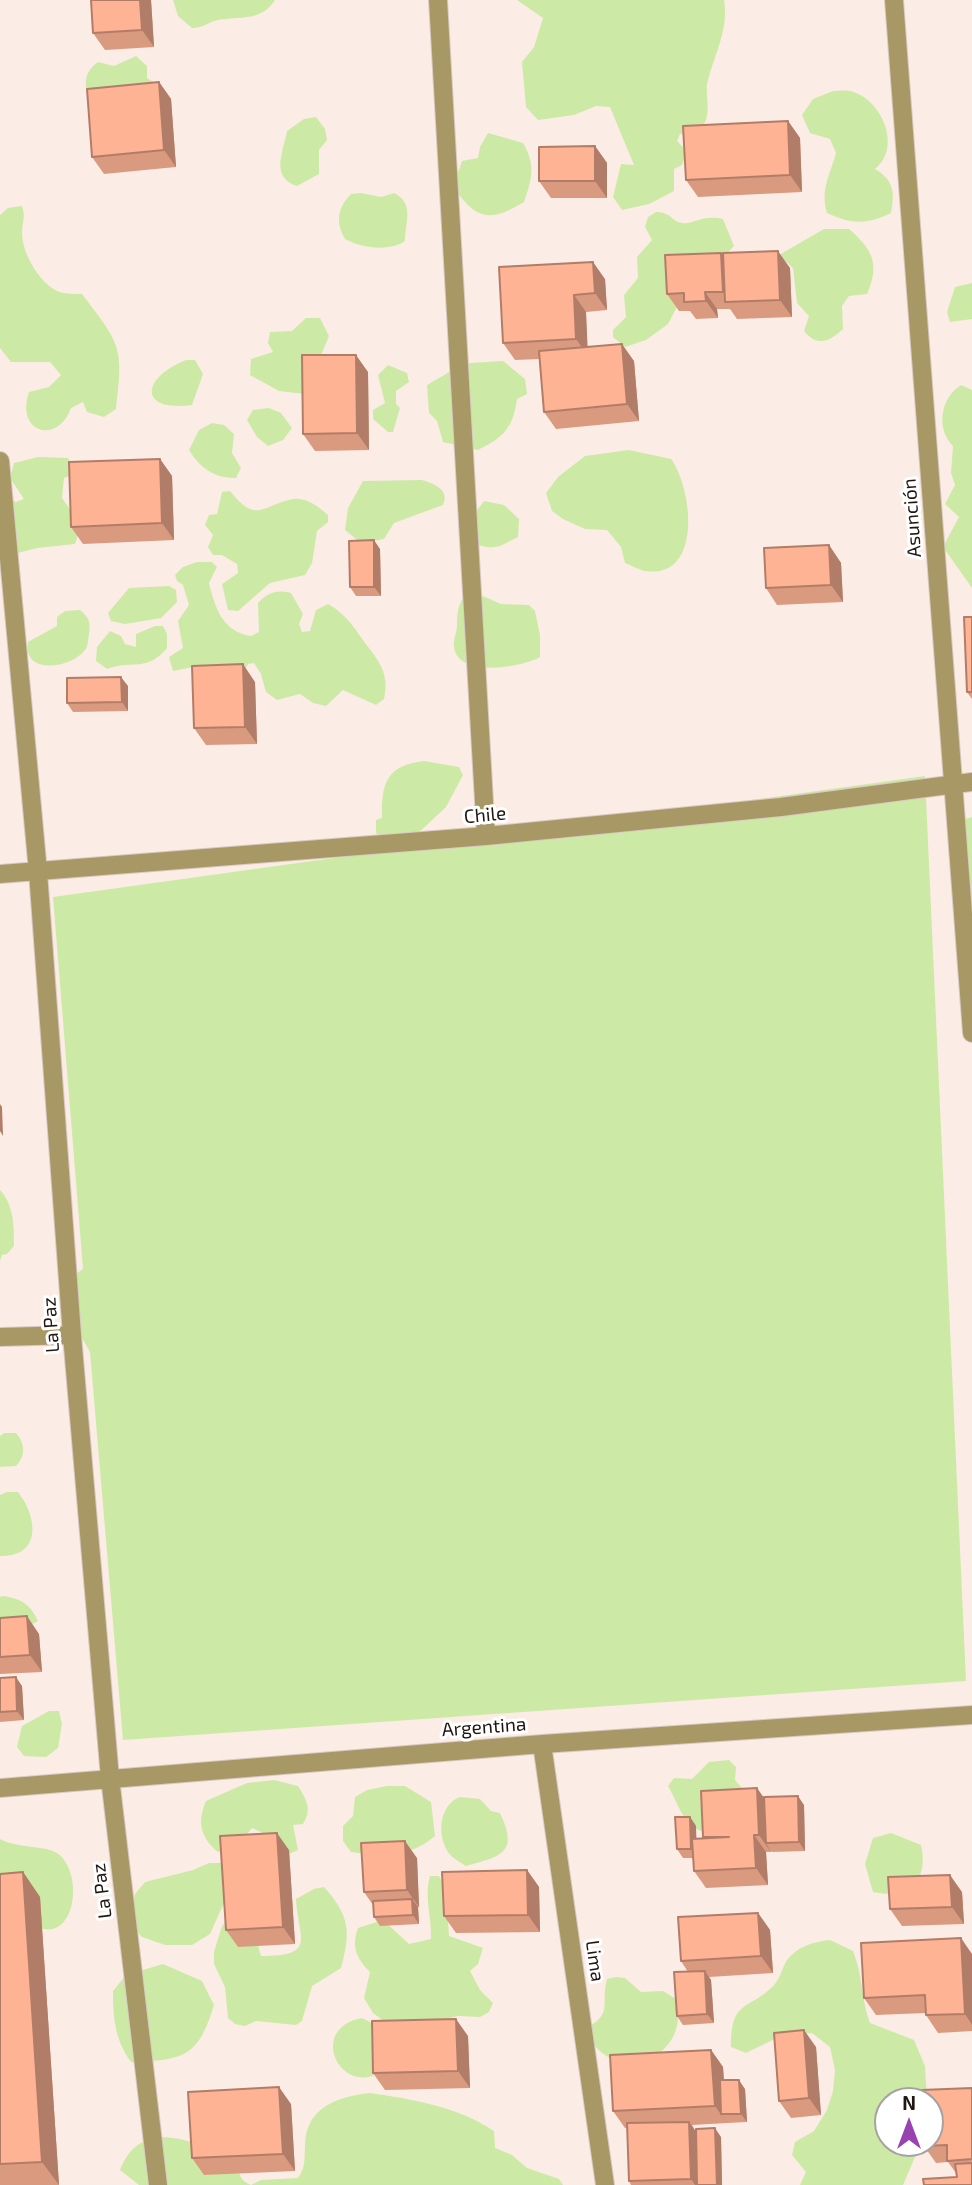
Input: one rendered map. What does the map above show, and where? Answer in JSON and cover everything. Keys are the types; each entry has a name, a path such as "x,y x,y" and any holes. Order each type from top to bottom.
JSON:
{"street":[{"path":"438,0 486,836"},
{"name":"Asunción","path":"894,0 972,1033"},
{"name":"La Paz","path":"0,461 38,872 72,1335 110,1778 158,2185"},
{"name":"Chile","path":"0,874 486,836 781,807 972,782"},
{"path":"0,1337 72,1335"},
{"name":"Argentina","path":"0,1788 542,1744 972,1715"},
{"name":"Lima","path":"542,1744 605,2185"}],"green space":[{"path":"173,0 275,0 257,15 218,20 192,28 178,16"},
{"path":"517,0 724,0 725,21 707,85 706,119 697,131 680,134 677,141 687,151 682,165 674,169 674,191 649,204 622,210 613,197 621,164 634,165 610,107 596,106 574,115 538,120 526,107 522,62 534,47 543,18"},
{"path":"136,56 147,66 147,78 153,82 153,88 89,98 86,78 90,69 98,62 114,66"},
{"path":"833,91 850,91 862,96 880,114 885,125 887,149 883,160 875,169 889,182 893,199 891,213 882,217 859,222 827,213 825,190 836,153 830,139 810,133 802,115 813,99"},
{"path":"316,117 325,129 327,140 319,150 319,174 297,186 283,177 281,170 281,156 287,131 304,119"},
{"path":"488,133 523,143 530,158 531,179 524,202 502,213 484,215 469,206 453,187 462,161 478,158 480,147"},
{"path":"394,193 401,197 407,208 405,241 391,247 375,248 345,239 339,221 341,209 351,194 381,197"},
{"path":"22,206 25,250 39,276 62,293 82,294 112,336 119,358 116,409 104,417 87,412 83,402 71,408 65,420 57,427 48,430 32,425 26,406 29,392 49,387 61,375 50,362 11,362 0,348 0,215 8,208"},
{"path":"656,212 665,213 682,223 710,218 723,219 734,246 680,301 668,324 646,340 625,347 613,337 613,330 626,317 624,295 638,278 637,257 652,240 645,227 648,217"},
{"path":"824,229 849,229 869,251 873,274 867,294 849,296 842,306 843,329 828,340 818,341 804,331 809,316 797,303 793,268 779,255"},
{"path":"972,283 972,319 950,322 947,312 955,287"},
{"path":"306,318 320,318 329,336 305,394 279,391 250,375 251,359 273,352 268,343 270,332 292,331"},
{"path":"186,360 195,360 203,374 192,405 174,406 155,399 152,392 160,376"},
{"path":"503,361 525,379 527,394 517,399 513,417 506,430 478,450 443,442 437,421 429,413 427,385 451,371 455,364"},
{"path":"388,365 407,373 409,382 396,391 396,404 400,408 393,432 388,432 373,419 373,410 385,403 378,375"},
{"path":"961,385 972,390 972,588 943,547 959,517 945,504 955,485 951,473 953,446 944,431 943,414 948,398"},
{"path":"269,408 281,413 292,428 283,440 268,446 257,437 247,420 253,410"},
{"path":"212,423 224,425 234,434 232,453 241,468 236,478 208,471 189,450 199,430"},
{"path":"629,450 671,459 684,490 688,510 685,547 677,562 664,570 645,571 625,563 621,547 607,530 585,529 563,519 552,511 546,493 558,477 585,456"},
{"path":"38,457 68,458 77,473 64,478 62,498 78,525 77,537 75,544 37,548 14,554 9,498 16,502 24,499 10,478 14,463"},
{"path":"422,480 443,491 443,505 394,523 384,539 361,543 345,530 348,508 363,481"},
{"path":"230,491 239,501 254,510 298,499 312,503 328,515 328,522 317,531 312,563 305,575 270,583 238,611 228,610 222,584 238,573 237,564 222,555 213,555 208,547 213,535 205,525 209,515 217,514 222,492"},
{"path":"484,501 504,505 519,519 518,537 496,547 472,543 475,513"},
{"path":"197,562 212,562 217,567 209,583 214,601 227,624 241,634 251,636 259,632 258,603 281,591 291,593 303,614 299,624 302,632 310,631 316,610 328,604 341,613 381,666 386,684 384,699 376,705 343,690 326,706 313,703 300,694 277,700 266,692 261,674 254,663 248,664 245,670 193,667 173,671 169,657 183,648 178,621 189,605 183,585 177,581 175,575 183,567"},
{"path":"169,586 176,590 177,602 161,618 125,624 111,621 108,613 129,588"},
{"path":"469,590 501,604 529,605 535,611 540,635 540,657 520,664 491,668 466,663 458,656 454,644 458,610"},
{"path":"80,610 87,618 90,630 85,650 59,665 49,666 32,660 28,653 28,642 57,626 57,617 65,611"},
{"path":"155,626 163,626 167,634 167,648 159,656 146,663 107,669 96,661 97,647 110,631 121,636 125,644 136,647 136,634"},
{"path":"424,761 459,767 463,775 446,807 414,837 384,838 376,833 376,820 382,818 383,795 389,778 402,767"},
{"path":"925,776 966,1681 123,1740 90,1352 82,1338 78,1306 62,1284 83,1269 53,897"},
{"path":"972,817 972,903 962,896 962,820"},
{"path":"0,1190 11,1209 14,1246 7,1254 2,1255 0,1261"},
{"path":"4,1433 16,1433 21,1441 23,1454 16,1466 0,1467 0,1436"},
{"path":"18,1492 29,1512 32,1533 30,1543 24,1550 14,1555 0,1556 0,1495"},
{"path":"0,1597 25,1603 38,1621 27,1627 0,1630"},
{"path":"49,1711 59,1711 62,1724 58,1748 46,1757 24,1756 17,1747 22,1726"},
{"path":"729,1760 736,1767 735,1780 741,1787 758,1794 705,1832 698,1830 682,1814 668,1786 674,1778 692,1779 709,1762"},
{"path":"274,1780 298,1786 306,1800 306,1819 303,1824 293,1825 298,1850 282,1857 269,1847 261,1832 252,1828 233,1850 218,1852 207,1841 202,1829 206,1801 247,1783"},
{"path":"405,1786 431,1802 435,1836 416,1848 396,1854 351,1852 343,1841 343,1826 353,1816 355,1797 367,1790"},
{"path":"460,1797 480,1799 491,1811 500,1813 508,1837 504,1851 466,1866 448,1852 442,1837 442,1820 448,1806"},
{"path":"891,1833 921,1845 922,1868 914,1885 907,1890 886,1894 873,1892 865,1864 873,1838"},
{"path":"0,1839 52,1851 65,1862 71,1873 73,1900 64,1922 55,1928 39,1928 0,1899"},
{"path":"209,1863 227,1863 228,1894 210,1934 192,1945 165,1945 142,1937 134,1928 131,1912 135,1894 145,1882 193,1870"},
{"path":"430,1876 439,1876 446,1891 449,1936 483,1948 478,1964 470,1971 480,1990 493,2003 489,2012 480,2017 458,2016 421,2025 389,2025 373,2013 364,1998 370,1972 357,1952 356,1935 358,1928 383,1920 409,1944 431,1939 428,1892"},
{"path":"324,1887 339,1907 346,1925 346,1944 341,1968 312,1986 302,2021 296,2025 256,2021 245,2026 235,2024 228,2018 225,1987 214,1964 214,1952 222,1926 232,1914 255,1935 261,1956 291,1953 298,1949 301,1942 296,1899 314,1889"},
{"path":"830,1940 853,1951 870,2023 914,2040 925,2066 926,2087 874,2087 874,2157 915,2157 903,2185 800,2185 806,2172 792,2155 795,2142 814,2131 827,2110 833,2091 835,2070 830,2047 812,2033 781,2036 746,2053 731,2047 734,2020 738,2013 774,1985 787,1960 796,1951"},
{"path":"163,1964 202,1981 214,2005 202,2036 186,2053 164,2060 131,2062 121,2045 116,2028 113,1991 126,1975"},
{"path":"625,1978 641,1992 663,1991 676,1999 678,2021 672,2039 660,2052 644,2060 627,2063 610,2058 596,2047 586,2028 595,2023 603,2013 607,1979"},
{"path":"362,2018 372,2023 379,2073 365,2077 352,2075 342,2068 335,2057 333,2046 336,2034 346,2024"},
{"path":"370,2093 434,2105 466,2116 494,2131 495,2148 512,2155 527,2168 559,2179 563,2185 251,2185 261,2180 298,2178 303,2167 306,2133 317,2113 335,2101"},
{"path":"173,2138 207,2148 239,2162 241,2176 251,2185 139,2185 120,2170 130,2153 142,2142"}],"building":[{"path":"91,0 140,0 142,30 93,33"},
{"path":"159,82 164,150 92,157 87,89"},
{"path":"788,121 790,175 686,180 683,126"},
{"path":"595,146 595,181 539,181 539,147"},
{"path":"778,251 780,300 725,302 723,253"},
{"path":"721,253 723,292 705,292 706,301 684,302 684,293 667,294 665,255"},
{"path":"593,262 595,293 574,295 576,339 503,343 499,267"},
{"path":"622,344 627,404 544,412 539,351"},
{"path":"302,355 356,355 357,433 303,434"},
{"path":"160,459 162,523 71,527 69,462"},
{"path":"374,540 374,587 350,587 349,541"},
{"path":"829,545 831,585 766,588 764,548"},
{"path":"964,617 972,617 972,692 967,692"},
{"path":"243,664 245,727 194,728 192,666"},
{"path":"121,677 122,702 67,703 67,678"},
{"path":"27,1616 30,1655 0,1657 0,1618"},
{"path":"16,1677 17,1711 0,1712 0,1678"},
{"path":"757,1788 759,1835 754,1835 756,1868 694,1871 692,1839 729,1837 703,1837 701,1791"},
{"path":"798,1796 799,1842 766,1843 764,1797"},
{"path":"675,1817 690,1817 691,1849 677,1849"},
{"path":"277,1833 283,1927 226,1930 220,1836"},
{"path":"405,1841 407,1890 364,1892 361,1843"},
{"path":"527,1870 528,1915 444,1916 442,1872"},
{"path":"23,1872 42,2162 0,2164 0,1874"},
{"path":"950,1875 952,1907 890,1909 888,1877"},
{"path":"412,1899 413,1915 374,1917 373,1901"},
{"path":"758,1913 761,1956 681,1961 678,1917"},
{"path":"961,1938 965,2014 926,2015 925,1995 864,1998 861,1943"},
{"path":"705,1971 707,2014 677,2016 674,1972"},
{"path":"456,2019 458,2071 373,2073 372,2021"},
{"path":"804,2030 809,2098 779,2101 774,2033"},
{"path":"711,2050 715,2106 613,2111 610,2055"},
{"path":"720,2080 739,2080 741,2114 721,2114"},
{"path":"279,2087 283,2154 192,2158 188,2092"},
{"path":"972,2088 972,2159 947,2161 947,2145 944,2145 944,2089"},
{"path":"689,2122 691,2179 629,2181 627,2123"},
{"path":"715,2128 717,2185 697,2185 696,2129"},
{"path":"972,2163 972,2185 924,2185 923,2179 957,2177 955,2164"}]}
